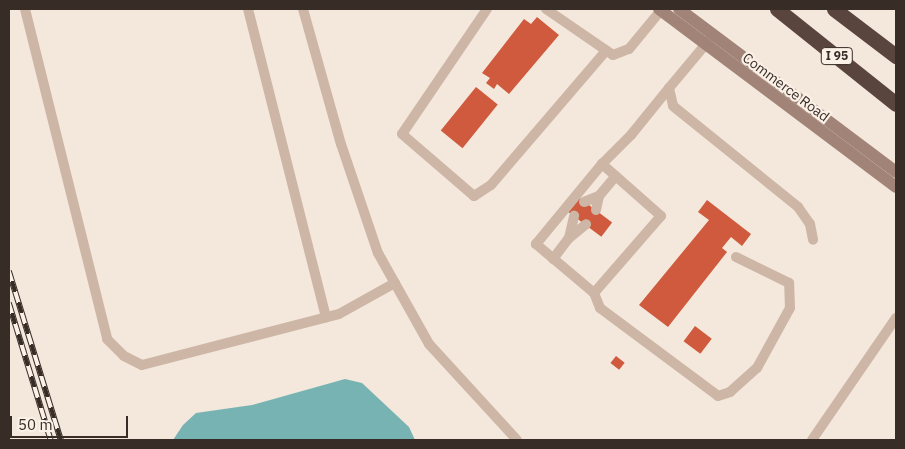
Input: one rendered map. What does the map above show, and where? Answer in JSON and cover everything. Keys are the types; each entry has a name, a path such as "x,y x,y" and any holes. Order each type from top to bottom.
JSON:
{"highway":[{"name":"I 95","path":"777,9 896,104"},
{"name":"I 95","path":"834,9 896,56"}],"main road":[{"name":"Commerce Road","path":"661,9 896,188"},
{"name":"Commerce Road","path":"679,9 896,172"}],"lane":[{"path":"25,9 107,339 124,356 142,365 340,314 395,283"},
{"path":"248,9 326,317"},
{"path":"303,9 341,144 378,253 430,344 517,440"},
{"path":"487,9 402,134 474,196 491,185 606,51"},
{"path":"546,9 613,56 629,49 661,9"},
{"path":"714,34 631,135 602,164 536,244 594,293 600,308 718,396 730,392 757,368 790,308 789,283 736,257"},
{"path":"669,88 673,106 798,207 810,224 813,240"},
{"path":"594,293 661,216 602,164"},
{"path":"584,202 599,196 616,176"},
{"path":"596,210 599,196"},
{"path":"569,238 574,216"},
{"path":"553,259 569,238 586,224"},
{"path":"812,440 896,318"}],"water":[{"path":"345,379 362,383 409,427 415,440 173,440 183,425 196,413 252,405"}],"building":[{"path":"537,17 559,35 509,94 497,84 494,89 486,83 490,78 482,73 524,19 531,24"},
{"path":"476,87 498,105 463,148 441,131"},
{"path":"577,196 612,222 601,237 566,210"},
{"path":"707,200 751,234 742,246 731,237 722,248 727,252 668,327 639,305 709,220 698,212"},
{"path":"695,326 712,339 700,354 684,341"},
{"path":"616,356 625,363 619,370 610,363"}],"railway":[{"path":"9,271 61,440"},
{"path":"9,303 51,440"}]}
